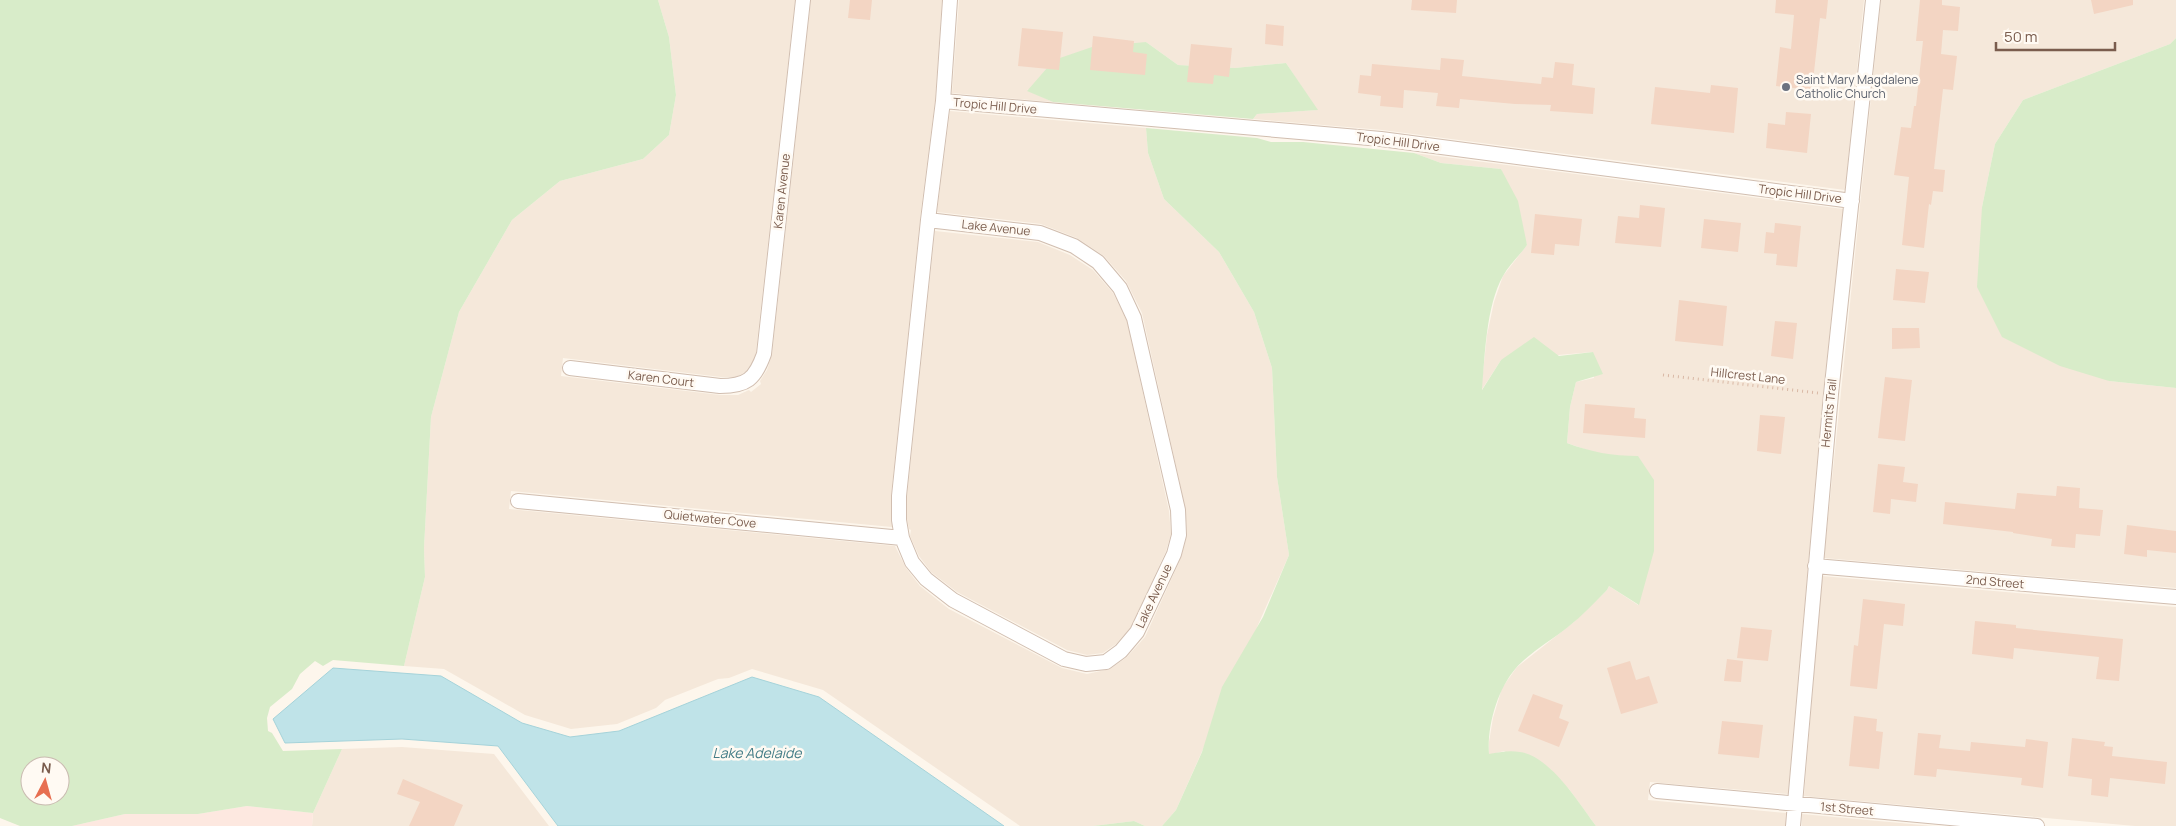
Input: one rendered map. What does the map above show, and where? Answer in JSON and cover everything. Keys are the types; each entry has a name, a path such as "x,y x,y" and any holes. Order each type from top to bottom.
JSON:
{"street":[{"name":"Karen Avenue","path":"750,379 760,367 764,354 803,0"},
{"name":"Lake Avenue","path":"928,220 1040,233 1074,246 1098,262 1120,288 1134,318 1178,510 1179,535 1174,554 1137,632 1121,651 1106,662 1086,664 1064,659 953,600 926,579 912,562 902,538 899,520 899,496 928,220 943,101 950,0"},
{"name":"Hermits Trail","path":"1793,826 1831,394 1873,0"},
{"name":"Tropic Hill Drive","path":"943,101 1381,140 1852,201"},
{"name":"Karen Court","path":"570,368 720,386 738,386 750,379"},
{"name":"Quietwater Cove","path":"518,500 902,538"},
{"name":"2nd Street","path":"1815,566 2176,597"},
{"name":"1st Street","path":"1657,791 2037,826"}],"path":[{"name":"Hillcrest Lane","path":"1662,375 1831,394"}],"shaded area":[{"path":"658,0 795,0 756,352 753,362 745,372 736,377 721,377 563,358 561,376 720,395 738,395 749,390 751,392 761,384 760,381 767,370 772,355 811,0 942,0 935,101 921,210 891,496 892,527 511,491 509,509 895,546 906,568 920,586 949,609 1062,668 1087,674 1110,669 1127,657 1145,637 1181,558 1187,534 1185,507 1142,313 1126,281 1104,256 1077,238 1041,224 937,212 950,111 1146,128 1148,153 1164,199 1219,252 1254,312 1272,368 1277,477 1289,555 1176,810 1162,826 1145,826 1134,821 1093,826 1020,826 823,690 752,669 729,678 718,679 665,700 656,708 617,724 571,729 525,715 444,669 404,666 425,577 424,548 431,417 459,312 512,220 560,181 643,159 669,135 676,95 669,37"},
{"path":"959,0 1864,0 1845,190 1382,130 1253,119 1257,114 1317,110 1286,63 1235,68 1178,65 1146,42 1027,90 1053,102 952,93"},
{"path":"1881,0 2176,0 2176,38 2170,44 2023,100 1995,144 1982,207 2109,381 2176,388 2176,588 1824,558"},
{"path":"1414,153 1843,209 1823,394 1788,794 1650,782 1648,800 1786,813 1785,826 1596,826 1569,789 1504,751 1489,755 1493,718 1502,688 1517,667 1574,622 1609,586 1638,605 1638,456 1612,456 1567,443 1570,407 1576,382 1594,378 1593,352 1501,360 1481,391 1487,335 1494,302 1503,276 1527,245 1501,169 1441,163"},
{"path":"935,231 1038,242 1070,255 1093,270 1113,293 1127,321 1169,511 1171,534 1166,551 1131,627 1116,644 1103,653 1087,655 1067,650 957,592 931,572 919,556 910,536 911,530 909,529 907,519 907,497"},
{"path":"1822,576 2176,607 2176,826 2135,826 1804,796"},
{"path":"402,747 494,754 549,826 312,826 313,813 342,749"},
{"path":"247,806 313,813 312,826 72,826 125,814 198,814"},
{"path":"1802,814 1933,826 1802,826"}],"green space":[{"path":"0,0 658,0 669,37 676,95 669,135 643,159 560,181 512,220 459,312 431,417 424,548 425,577 404,666 333,660 323,666 315,661 300,674 292,689 270,707 267,718 268,731 272,733 283,751 342,749 313,813 247,806 198,814 125,814 72,826 20,826 0,818"},
{"path":"2176,38 2176,388 2109,381 2060,366 2002,337 1977,287 1982,207 1995,144 2023,100 2170,44"},
{"path":"1146,42 1178,65 1235,68 1286,63 1318,110 1257,114 1253,119 1053,102 1027,91 1054,60 1092,47"},
{"path":"1146,128 1257,138 1271,142 1303,142 1414,153 1441,163 1501,169 1518,201 1527,245 1508,268 1497,288 1487,331 1482,390 1501,360 1534,337 1559,356 1593,352 1603,374 1576,382 1570,407 1567,443 1602,453 1638,456 1654,480 1654,551 1639,605 1609,586 1578,618 1527,657 1516,668 1503,687 1492,720 1489,754 1508,751 1520,752 1531,755 1542,762 1563,782 1596,826 1162,826 1176,810 1202,752 1222,687 1263,617 1289,555 1277,477 1272,368 1254,312 1219,252 1164,199 1148,153"},
{"path":"1134,821 1145,826 1093,826"}],"water":[{"name":"Lake Adelaide","path":"333,668 441,676 522,723 570,737 619,731 752,677 819,697 1004,826 558,826 498,746 402,739 285,743 273,719"}],"building":[{"path":"850,0 872,0 870,20 848,18"},
{"path":"1412,0 1457,0 1456,13 1411,10"},
{"path":"1776,0 1828,0 1826,19 1820,18 1812,90 1776,86 1780,47 1791,49 1794,15 1775,13"},
{"path":"1920,0 1942,0 1942,5 1960,7 1958,31 1943,30 1941,54 1957,56 1953,90 1943,89 1934,169 1945,170 1943,192 1933,191 1931,205 1929,204 1924,248 1902,245 1909,177 1894,175 1901,127 1911,128 1914,106 1916,106 1923,41 1916,41"},
{"path":"2091,0 2133,0 2133,5 2094,14"},
{"path":"1266,24 1284,26 1283,46 1265,44"},
{"path":"1022,28 1063,32 1059,70 1018,66"},
{"path":"1093,36 1134,41 1133,52 1147,54 1145,75 1090,70"},
{"path":"1191,44 1232,48 1229,77 1214,75 1213,84 1187,82"},
{"path":"1441,58 1464,60 1462,76 1541,84 1542,77 1553,78 1555,62 1574,64 1572,85 1595,88 1593,114 1550,111 1551,105 1460,99 1459,108 1436,106 1438,93 1404,90 1403,108 1380,106 1381,96 1358,93 1360,75 1371,76 1372,64 1440,70"},
{"path":"1711,85 1738,88 1734,133 1651,124 1655,87 1710,93"},
{"path":"1786,112 1811,114 1807,153 1766,148 1768,123 1785,125"},
{"path":"1640,205 1665,208 1661,247 1615,243 1618,216 1639,218"},
{"path":"1535,214 1582,219 1579,246 1555,244 1554,255 1531,253"},
{"path":"1704,219 1741,223 1738,252 1701,248"},
{"path":"1775,223 1801,226 1797,267 1776,265 1777,254 1764,253 1766,232 1774,233"},
{"path":"1896,269 1929,272 1925,303 1893,300"},
{"path":"1679,300 1727,306 1723,346 1675,341"},
{"path":"1775,321 1797,323 1793,359 1771,356"},
{"path":"1892,328 1919,328 1920,348 1892,349"},
{"path":"1885,377 1912,380 1905,441 1878,438"},
{"path":"1585,404 1635,408 1634,418 1646,419 1645,438 1583,433"},
{"path":"1760,415 1785,417 1781,454 1757,451"},
{"path":"1878,464 1905,467 1903,482 1918,484 1916,502 1891,499 1890,514 1873,512"},
{"path":"2057,486 2080,488 2079,508 2103,510 2100,536 2076,534 2075,548 2051,546 2052,539 2013,532 1943,524 1945,502 2015,509 2017,493 2056,496"},
{"path":"2127,525 2176,531 2176,553 2147,550 2147,557 2124,554"},
{"path":"1863,599 1905,604 1903,626 1884,624 1877,689 1850,686 1854,645 1858,646"},
{"path":"1975,621 2016,625 2016,628 2123,639 2119,681 2096,679 2099,657 2014,648 2013,659 1972,654"},
{"path":"1741,627 1772,630 1768,661 1737,658"},
{"path":"1727,659 1743,661 1741,682 1724,681"},
{"path":"1630,661 1636,680 1649,676 1658,703 1621,714 1607,668"},
{"path":"1533,694 1563,705 1559,718 1569,722 1559,747 1518,731"},
{"path":"1854,716 1877,719 1876,731 1883,732 1879,769 1849,766"},
{"path":"1722,721 1763,725 1759,758 1718,754"},
{"path":"1918,733 1941,735 1939,748 1970,751 1971,742 2025,747 2026,739 2048,742 2043,788 2021,785 2022,778 1937,769 1936,777 1914,775"},
{"path":"2072,738 2105,742 2104,746 2113,747 2112,756 2167,762 2165,784 2110,778 2108,797 2091,795 2092,779 2068,776"},
{"path":"403,779 463,805 454,826 409,826 420,802 397,794"}],"place":[{"name":"Saint Mary Magdalene Catholic Church","path":"1786,87"}]}
